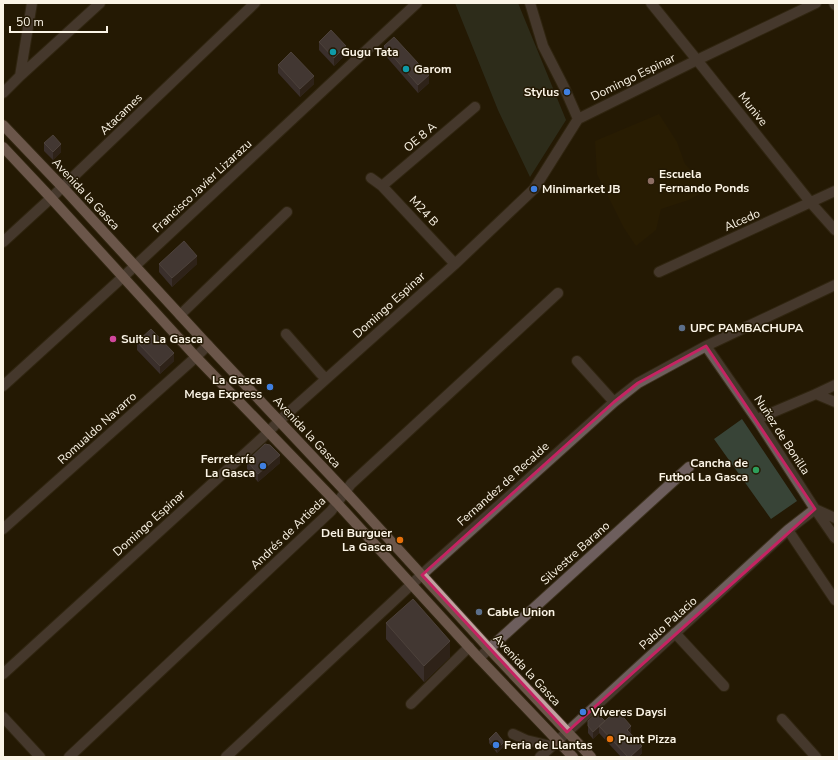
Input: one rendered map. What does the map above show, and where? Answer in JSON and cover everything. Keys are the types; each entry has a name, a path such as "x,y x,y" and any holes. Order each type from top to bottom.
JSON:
{"main road":[{"name":"Avenida la Gasca","path":"3,126 62,187 345,491 489,649 591,757"},
{"path":"3,147 196,357 337,503 412,584 554,744 572,757"}],"street":[{"path":"3,93 100,3"},
{"name":"Atacames","path":"3,242 256,3"},
{"name":"Francisco Javier Lizarazu","path":"3,386 135,266 417,3"},
{"path":"530,3 543,46 564,87 578,119"},
{"name":"Munive","path":"651,3 811,203 835,230"},
{"name":"Domingo Espinar","path":"3,674 279,421 455,264 534,189 578,119 816,3"},
{"path":"20,76 30,6"},
{"name":"OE 8 A","path":"382,186 475,107"},
{"name":"M24 B","path":"371,178 382,186 455,264"},
{"name":"Alcedo","path":"658,272 835,191"},
{"path":"180,315 287,212"},
{"name":"Fernandez de Recalde","path":"226,757 412,584 614,402 638,383 706,346 835,285"},
{"name":"Andrés de Artieda","path":"69,757 331,512 350,484 558,293"},
{"path":"286,334 326,379"},
{"name":"Romualdo Navarro","path":"3,529 208,345"},
{"name":"Nuñez de Bonilla","path":"706,346 757,419 835,538"},
{"path":"578,361 614,402"},
{"path":"757,419 835,385"},
{"path":"816,394 835,402"},
{"name":"Silvestre Barano","path":"479,658 689,467"},
{"path":"815,509 835,518"},
{"name":"Pablo Palacio","path":"540,757 788,530 815,509"},
{"path":"788,530 835,600"},
{"path":"676,633 724,686"},
{"path":"411,704 469,647"},
{"path":"3,717 40,757"},
{"path":"782,719 816,757"},
{"path":"513,734 526,740 554,744"}],"highlighted area":[{"path":"706,346 815,509 567,732 422,575 614,402 638,383"}],"shaded area":[{"name":"Escuela Fernando Ponds","path":"659,114 677,142 685,164 709,189 689,200 661,209 656,230 636,246 624,228 597,174 595,141"}],"green space":[{"path":"455,3 518,3 566,120 530,177 498,110"},
{"name":"Cancha de Futbol La Gasca","path":"742,419 797,501 771,519 714,439"}],"building":[{"path":"331,30 346,46 334,58 319,42"},
{"path":"394,37 429,75 418,85 384,46"},
{"path":"291,52 314,76 300,89 278,65"},
{"path":"53,135 61,144 53,152 44,143"},
{"path":"184,241 197,256 172,278 159,264"},
{"path":"151,329 174,353 160,366 137,342"},
{"path":"265,444 270,445 280,455 258,474 247,461"},
{"path":"413,599 450,641 424,666 386,623"},
{"path":"617,710 631,726 627,730 642,746 630,757 628,757 599,726"},
{"path":"597,713 605,721 593,732 588,726 588,721"},
{"path":"496,732 504,742 497,749 489,739"}],"place":[{"name":"Gugu Tata","path":"333,52"},
{"name":"Garom","path":"406,69"},
{"name":"Stylus","path":"567,92"},
{"name":"Escuela Fernando Ponds","path":"651,181"},
{"name":"Minimarket JB","path":"534,189"},
{"name":"UPC PAMBACHUPA","path":"682,328"},
{"name":"Suite La Gasca","path":"113,339"},
{"name":"La Gasca Mega Express","path":"270,387"},
{"name":"Ferretería La Gasca","path":"263,466"},
{"name":"Cancha de Futbol La Gasca","path":"756,470"},
{"name":"Deli Burguer La Gasca","path":"400,540"},
{"name":"Cable Union","path":"479,612"},
{"name":"Víveres Daysi","path":"583,712"},
{"name":"Punt Pizza","path":"610,739"},
{"name":"Feria de Llantas","path":"496,745"}]}
